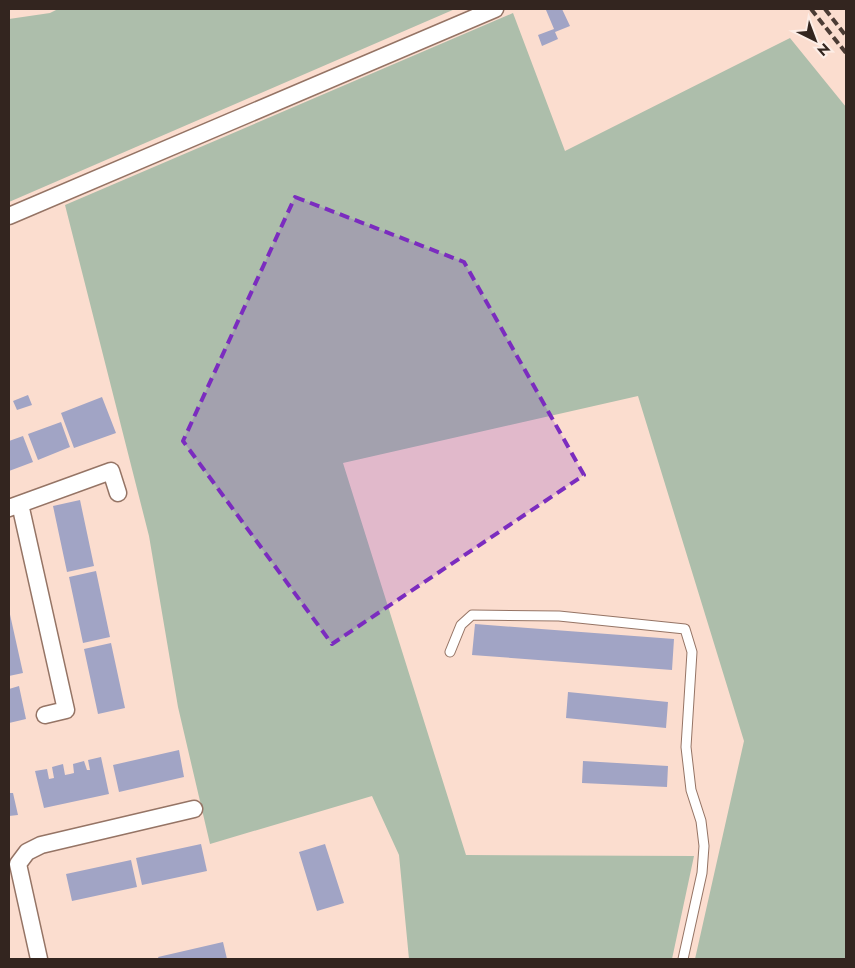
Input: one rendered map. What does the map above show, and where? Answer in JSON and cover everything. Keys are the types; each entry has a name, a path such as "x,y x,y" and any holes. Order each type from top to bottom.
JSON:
{"street":[{"path":"9,216 495,9"},
{"path":"45,715 66,710 14,506 111,470 118,493"},
{"path":"39,959 13,861 41,845 194,809"}],"lane":[{"path":"450,652 461,626 472,616 559,616 685,629 692,652 686,747 691,790 701,821 704,846 702,873 683,959"}],"highlighted area":[{"path":"295,197 464,262 584,475 332,644 183,441"}],"green space":[{"path":"58,9 455,9 9,202 9,19 50,13"},
{"path":"513,13 565,151 790,38 846,107 846,959 695,959 744,741 638,396 343,463 466,855 694,856 672,959 409,959 399,855 372,796 210,844 178,707 149,536 65,205"}],"building":[{"path":"562,9 570,26 555,32 558,39 542,46 538,35 554,29 546,10"},
{"path":"28,395 32,405 17,410 13,401"},
{"path":"102,397 116,433 74,448 61,413"},
{"path":"61,422 70,447 38,460 28,434"},
{"path":"23,436 33,462 9,471 9,441"},
{"path":"80,500 94,566 67,572 53,506"},
{"path":"96,571 110,637 83,643 69,577"},
{"path":"9,610 23,673 9,676"},
{"path":"475,624 674,639 672,670 472,655"},
{"path":"111,643 125,708 98,714 84,649"},
{"path":"19,686 26,719 9,723 9,689"},
{"path":"568,692 668,702 666,728 566,718"},
{"path":"179,750 184,777 119,792 113,765"},
{"path":"101,757 109,794 44,808 35,771 47,769 49,779 54,778 52,767 63,764 65,775 74,773 73,764 84,761 87,770 90,770 88,760"},
{"path":"583,761 668,766 667,787 582,783"},
{"path":"9,793 13,793 18,815 9,816"},
{"path":"201,844 207,871 142,885 136,858"},
{"path":"325,844 344,903 317,911 299,852"},
{"path":"131,860 137,887 72,901 66,874"},
{"path":"223,942 227,959 159,959 158,957"}],"railway":[{"path":"811,9 846,53"},
{"path":"825,9 846,36"}]}
